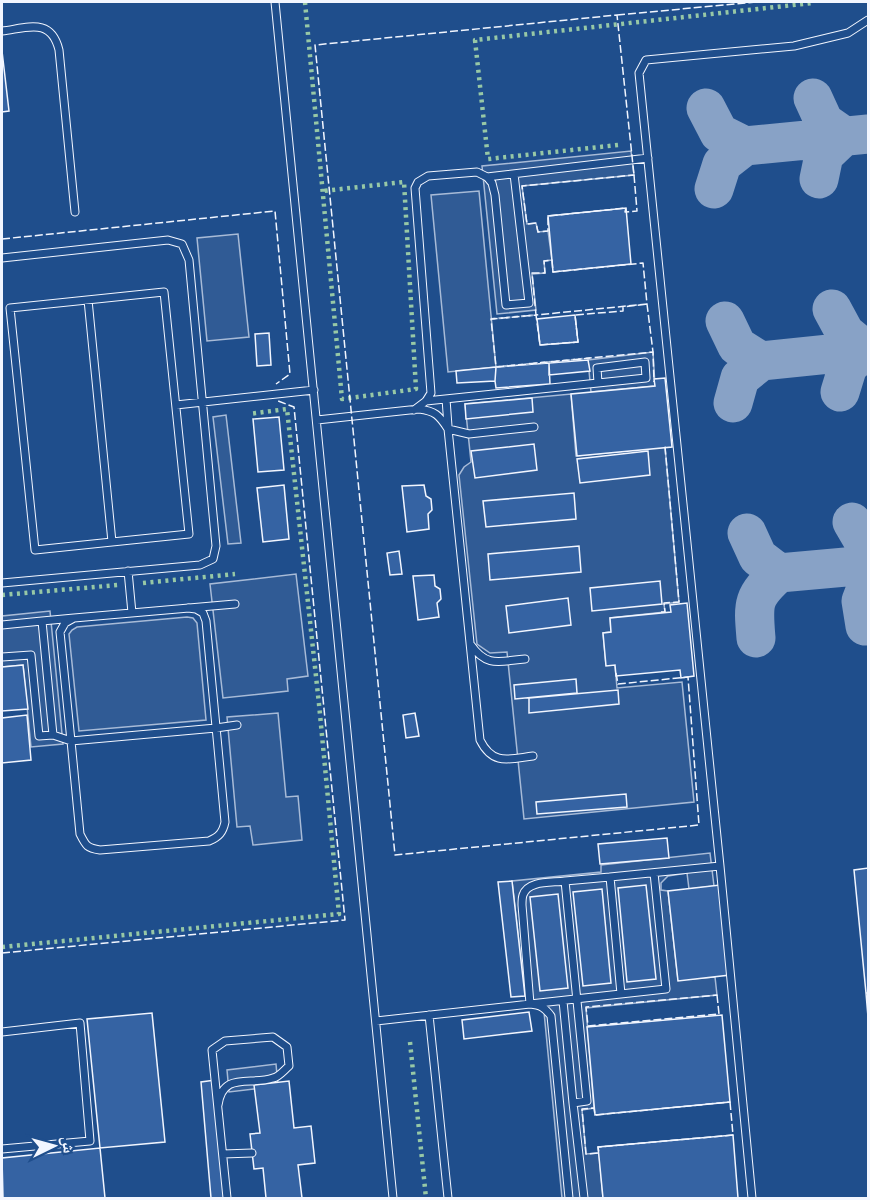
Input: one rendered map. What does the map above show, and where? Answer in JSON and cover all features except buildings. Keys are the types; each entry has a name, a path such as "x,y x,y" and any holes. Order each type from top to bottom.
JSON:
{"lane":[{"path":"275,2 393,1198"},
{"path":"752,1198 639,73 646,60 794,46 848,33 868,20"},
{"path":"2,31 37,26 48,30 56,38 75,212"},
{"path":"487,177 648,158"},
{"path":"414,410 426,401 430,393 415,188 418,182 428,176 477,172 487,177 492,183 495,195 506,305 529,303 514,174"},
{"path":"2,258 168,240 183,244 189,260 216,546 213,559 200,565 2,583"},
{"path":"164,292 176,405 189,534 35,550 10,308 164,292"},
{"path":"88,300 112,542"},
{"path":"426,401 646,378 645,362 597,368 598,383"},
{"path":"176,405 314,390"},
{"path":"446,399 480,740 485,750 495,758 533,756"},
{"path":"317,420 414,410 431,411 441,418 448,429 469,434 534,427"},
{"path":"128,571 132,613"},
{"path":"2,625 236,604"},
{"path":"74,618 65,623 60,632 80,834 86,845 100,850 209,841 218,838 225,822 206,621 203,613 188,608"},
{"path":"42,621 53,735"},
{"path":"470,643 478,655 489,661 525,659"},
{"path":"2,657 31,654 39,736 53,735 71,741 237,725"},
{"path":"530,1004 522,905 526,889 534,884 720,866"},
{"path":"376,1021 666,989 654,873"},
{"path":"610,877 621,994"},
{"path":"565,881 587,1101 573,1103"},
{"path":"563,1001 584,1198"},
{"path":"530,1004 540,1005 551,1016 569,1198"},
{"path":"429,1015 448,1198"},
{"path":"2,1032 80,1023 90,1141 2,1149"},
{"path":"218,1105 225,1087 233,1083 276,1078 289,1066 287,1047 273,1037 225,1041 212,1050 227,1198"},
{"path":"223,1154 252,1153"}],"path":[{"path":"491,319 536,315"},
{"path":"496,367 597,357"}],"shaded area":[{"path":"631,151 634,175 522,186 527,224 536,223 538,232 548,231 552,260 544,261 545,273 532,274 536,310 497,314 482,166"},
{"path":"479,191 496,367 448,372 431,195"},
{"path":"238,234 249,337 207,341 197,238"},
{"path":"653,352 655,386 591,392 588,360"},
{"path":"571,394 576,456 665,447 679,602 664,604 665,612 610,618 611,632 603,633 606,665 615,665 617,688 682,682 694,802 524,819 507,652 490,653 477,644 459,475 471,462 465,404"},
{"path":"226,415 241,543 228,544 213,417"},
{"path":"296,574 308,676 287,679 288,691 223,698 210,584"},
{"path":"50,611 63,744 31,747 23,665 2,667 2,616"},
{"path":"193,618 197,623 206,720 79,731 69,634 72,630 77,627"},
{"path":"278,713 286,797 298,796 302,840 253,845 250,826 237,827 227,717"},
{"path":"710,853 714,886 689,889 687,873 668,876 661,883 661,890 668,891 678,980 715,977 717,995 586,1008 594,1108 582,1110 586,1154 599,1153 603,1198 562,1198 544,1012 525,996 512,881 601,872 601,865"},
{"path":"276,1064 278,1086 229,1092 227,1070"}],"taxiway":[{"path":"813,98 824,122 844,136 824,155 819,179"},
{"path":"706,108 719,133 745,146 722,164 714,189"},
{"path":"745,146 868,134"},
{"path":"832,309 845,333 866,350 848,366 840,392"},
{"path":"725,321 737,346 761,361 740,378 733,403"},
{"path":"761,361 868,350"},
{"path":"852,522 868,548"},
{"path":"747,533 758,557 779,573 764,588 756,601 756,638"},
{"path":"779,573 868,565"},
{"path":"865,626 861,601 868,583"}],"hedge":[{"path":"305,2 342,399 416,389 404,182 323,191"},
{"path":"618,145 488,159 475,40 812,3"},
{"path":"2,947 339,914 287,409 249,414"},
{"path":"143,583 235,574"},
{"path":"2,595 118,585"},
{"path":"410,1042 426,1198"}],"fence":[{"path":"617,15 756,2"},
{"path":"616,673 618,684 688,677 699,825 395,855 315,45 617,15 634,175"},
{"path":"634,175 637,211 625,212 626,208 548,216 548,231 538,232 536,223 527,224 522,186 634,175"},
{"path":"2,239 275,211 290,374 276,384"},
{"path":"552,260 553,272 643,263 647,304 536,315 532,273 545,273 544,261 552,260"},
{"path":"647,304 654,382"},
{"path":"647,304 653,352 496,367 491,319 536,315 540,345 578,342 575,315 623,311 623,307 647,304"},
{"path":"2,953 345,920 294,407 278,401"},
{"path":"661,612 665,612 664,603 679,602 665,447 663,447"},
{"path":"717,995 719,1014 588,1026 586,1007 717,995"},
{"path":"730,1102 733,1135 598,1147 599,1153 586,1154 582,1109 594,1108 595,1115 730,1102"}]}
